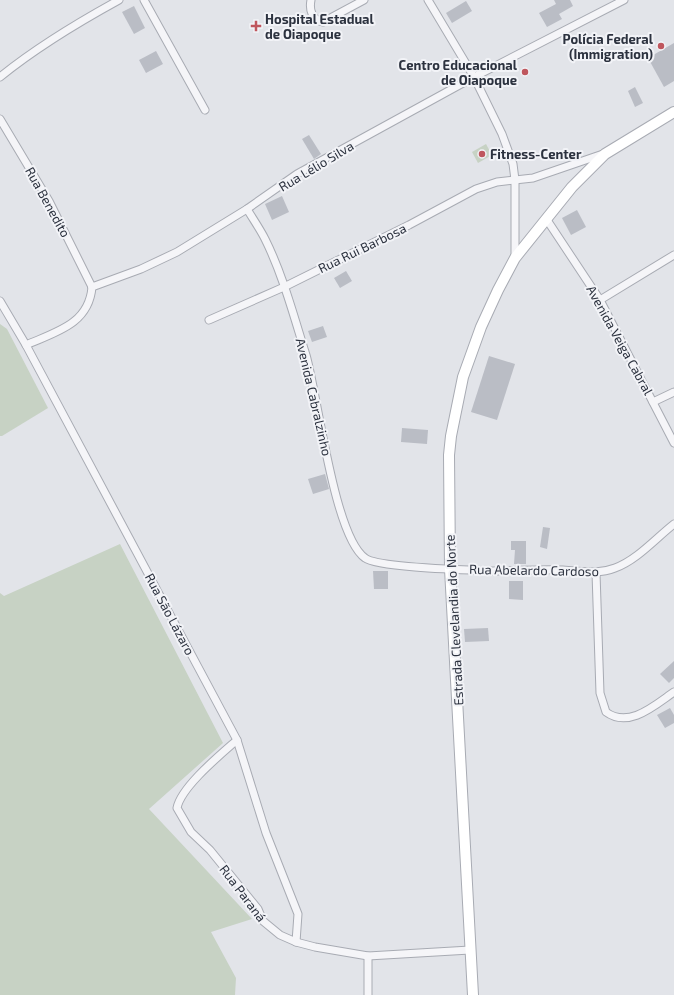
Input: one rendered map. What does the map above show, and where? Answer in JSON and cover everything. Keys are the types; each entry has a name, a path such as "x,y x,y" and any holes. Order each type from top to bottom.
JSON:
{"street":[{"path":"0,77 28,55 73,26 119,0"},
{"path":"144,0 205,110"},
{"path":"311,0 312,14 317,20 323,22 364,0"},
{"path":"428,0 474,77 509,151 513,164 515,180 515,258"},
{"name":"Rua Lélio Silva","path":"92,287 142,270 165,259 248,209 297,174 474,77 624,0"},
{"name":"Estrada Clevelandia do Norte","path":"473,995 450,569 450,455 456,408 463,377 481,327 515,258 572,187 605,154 674,112"},
{"name":"Rua Benedito","path":"0,119 49,201 92,287"},
{"name":"Rua Rui Barbosa","path":"209,320 284,287 409,225 476,189 497,182 533,178 605,154"},
{"name":"Avenida Cabralzinho","path":"248,209 266,240 284,287 306,356 332,481 343,522 359,553 370,561"},
{"name":"Avenida Veiga Cabral","path":"547,220 600,300 674,443"},
{"path":"600,300 674,255"},
{"path":"26,345 61,329 80,318 88,307 92,287"},
{"name":"Rua São Lázaro","path":"0,301 26,345 237,740 266,833 298,914 296,942"},
{"path":"654,402 674,392"},
{"name":"Rua Abelardo Cardoso","path":"370,561 450,569 564,570 596,573 616,568 636,555 674,524"},
{"path":"596,573 600,693 606,712 615,717 626,719 640,714 674,692"},
{"name":"Rua Paraná","path":"237,740 197,778 178,801 176,808 192,832 210,850 258,909 263,921 280,935 296,942 335,951 368,956 470,950"},
{"path":"368,956 368,995"}],"green space":[{"name":"Fitness-Center","path":"486,144 492,155 478,163 472,152"},
{"path":"0,324 7,329 48,408 2,436 0,436"},
{"path":"120,544 223,743 149,809 252,919 211,932 236,978 235,995 0,995 0,593 4,596"}],"building":[{"path":"554,0 570,0 573,6 559,14 562,19 547,27 539,13 556,4"},
{"path":"466,1 472,11 452,23 446,13"},
{"path":"134,6 145,28 134,34 122,12"},
{"path":"674,43 674,81 664,87 648,58"},
{"path":"156,51 163,64 146,73 139,60"},
{"path":"635,87 643,103 635,107 628,91"},
{"path":"309,135 321,154 314,159 302,139"},
{"path":"282,196 289,212 272,220 265,204"},
{"path":"577,210 586,227 571,235 562,218"},
{"path":"346,271 352,281 340,288 334,278"},
{"path":"323,326 327,337 312,342 308,331"},
{"path":"489,356 515,364 497,420 471,412"},
{"path":"402,428 428,430 427,444 401,442"},
{"path":"325,474 329,489 313,494 308,479"},
{"path":"543,527 550,528 547,549 540,547"},
{"path":"511,541 526,541 526,564 514,564 515,550 511,550"},
{"path":"373,571 388,571 388,589 374,589"},
{"path":"509,581 523,581 523,600 509,599"},
{"path":"488,628 489,641 465,642 464,629"},
{"path":"674,661 674,678 669,683 660,674"},
{"path":"670,708 674,715 674,723 665,728 657,715"}],"place":[{"name":"Hospital Estadual de Oiapoque","path":"256,26"},
{"name":"Polícia Federal (Immigration)","path":"661,46"},
{"name":"Centro Educacional de Oiapoque","path":"525,72"},
{"name":"Fitness-Center","path":"482,154"}]}
